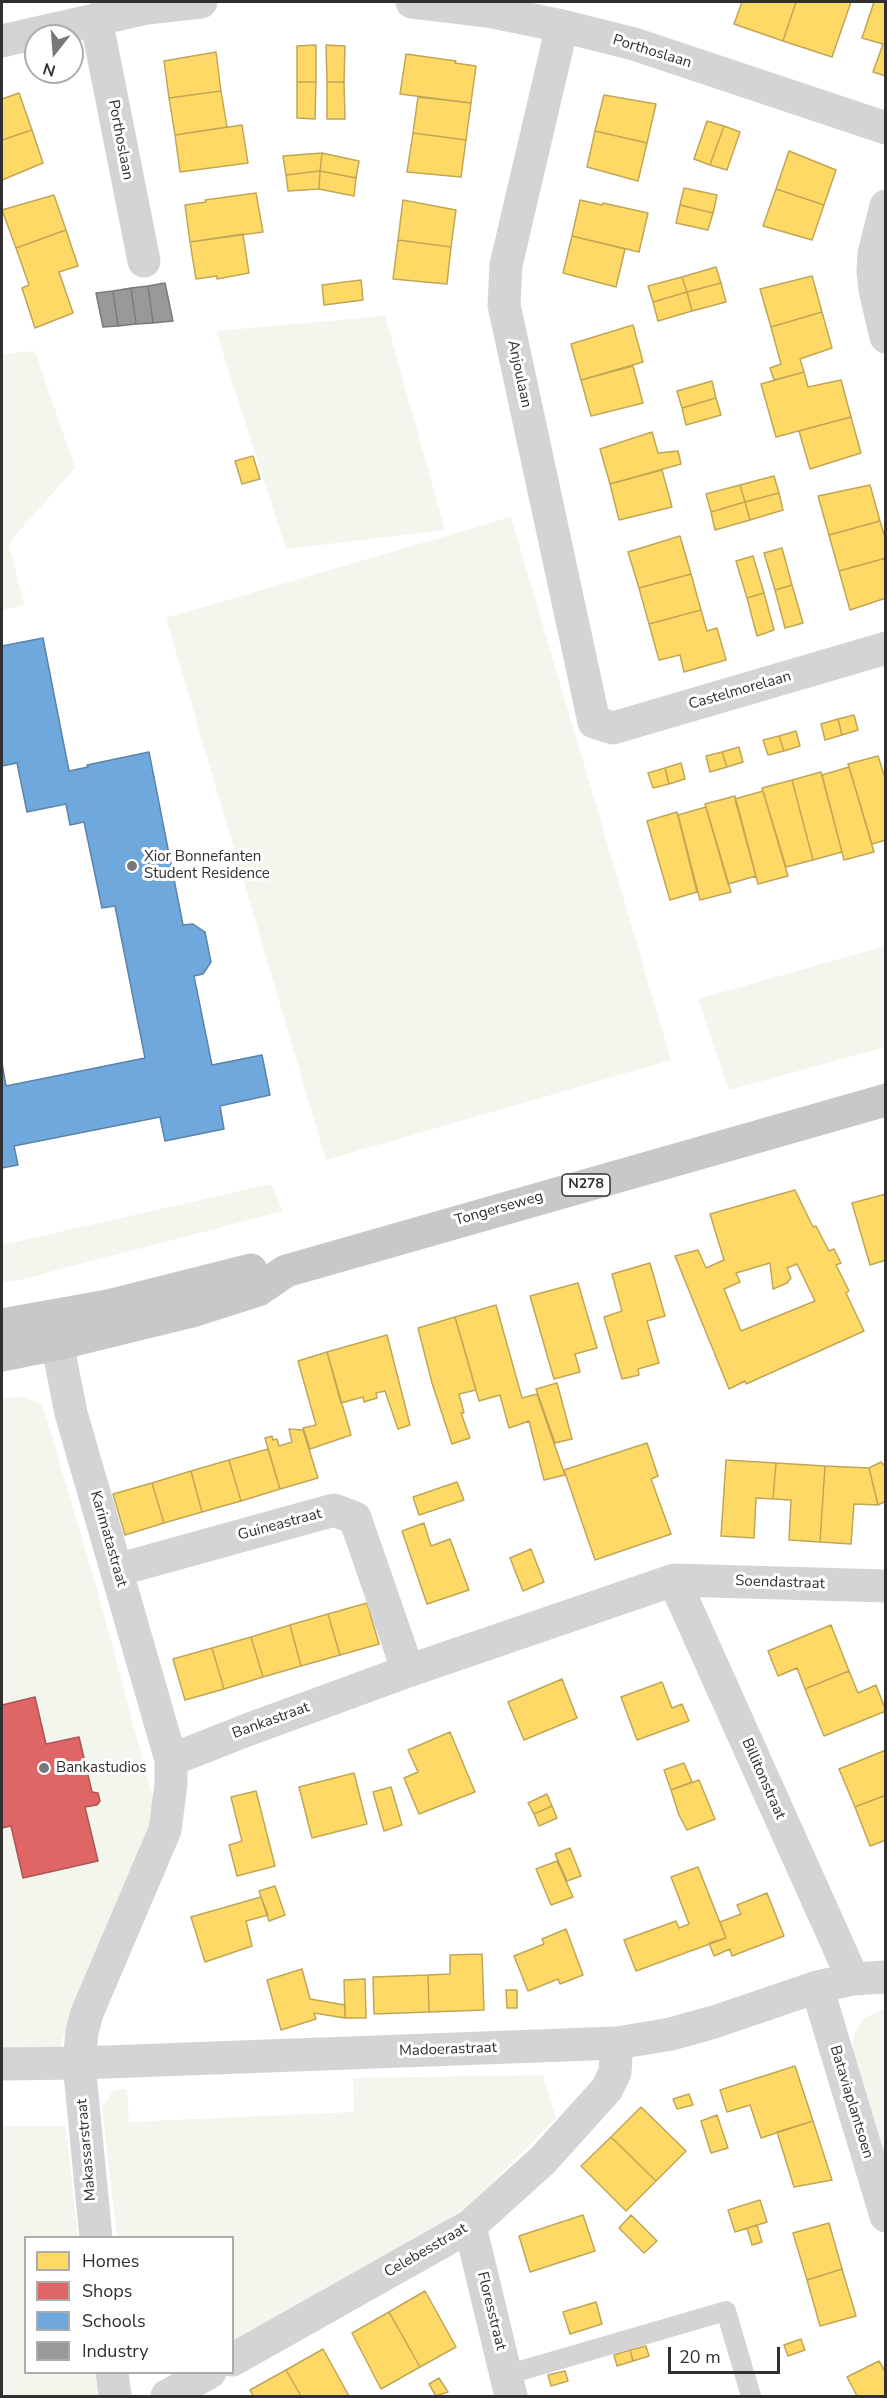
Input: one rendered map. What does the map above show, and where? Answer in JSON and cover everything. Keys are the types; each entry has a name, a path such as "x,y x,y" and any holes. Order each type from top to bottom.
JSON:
{"main road":[{"name":"Tongerseweg","path":"2,1354 55,1331 158,1294 255,1269 286,1271 885,1100"},
{"name":"Tongerseweg","path":"2,1325 55,1331"}],"street":[{"path":"2,41 147,8 201,2"},
{"name":"Porthoslaan","path":"412,2 488,11 634,44 885,129"},
{"name":"Porthoslaan","path":"96,19 144,261"},
{"name":"Anjoulaan","path":"562,26 506,265 504,305 594,722"},
{"path":"885,206 874,254 873,272 885,337"},
{"name":"Castelmorelaan","path":"594,722 613,728 885,648"},
{"name":"Karimatastraat","path":"55,1331 71,1413 171,1760"},
{"name":"Guineastraat","path":"117,1570 334,1510 355,1518 408,1671"},
{"name":"Bankastraat","path":"171,1760 408,1671 674,1580"},
{"name":"Soendastraat","path":"674,1580 885,1586"},
{"name":"Billitonstraat","path":"674,1580 853,1978"},
{"path":"80,2063 82,2032 87,2013 165,1830 171,1784 171,1760"},
{"name":"Madoerastraat","path":"2,2064 618,2043 671,2034 817,1987 853,1978 885,1977"},
{"name":"Bataviaplantsoen","path":"817,1987 885,2216"},
{"name":"Celebesstraat","path":"234,2359 470,2226 543,2160 607,2089 615,2072 618,2043"},
{"name":"Makassarstraat","path":"80,2063 96,2236"},
{"name":"Floresstraat","path":"470,2226 509,2386"},
{"path":"112,2374 115,2397"},
{"path":"167,2397 208,2374"}],"lane":[{"path":"509,2386 726,2311 751,2397"}],"shaded area":[{"path":"385,316 445,530 286,549 216,331"},
{"path":"35,351 75,468 9,545 24,605 2,610 2,354"},
{"path":"511,517 671,1060 326,1160 166,618"},
{"path":"885,946 885,1047 729,1090 698,999"},
{"path":"271,1184 283,1211 2,1283 2,1245"},
{"path":"24,1397 41,1405 45,1414 96,1585 153,1798 153,1818 77,1996 59,2050 2,2051 2,1398"},
{"path":"885,2008 885,2156 852,2054 854,2035 863,2019"},
{"path":"543,2075 556,2118 476,2199 448,2220 234,2339 234,2236 117,2236 102,2107 114,2090 127,2089 129,2122 354,2112 353,2078"},
{"path":"2,2126 66,2126 78,2236 24,2236 24,2374 95,2374 98,2396 2,2396"}],"building: Homes":[{"path":"742,2 796,2 783,41 734,24"},
{"path":"796,2 851,2 832,57 783,41"},
{"path":"874,2 886,2 886,76 873,72 883,44 862,38"},
{"path":"316,45 316,82 297,82 297,46"},
{"path":"326,45 345,46 344,82 327,82"},
{"path":"216,52 221,91 169,98 164,61"},
{"path":"406,54 476,66 471,103 400,94"},
{"path":"297,82 316,82 315,119 297,118"},
{"path":"327,82 344,82 345,119 327,119"},
{"path":"221,91 227,127 175,135 169,98"},
{"path":"19,93 32,130 2,140 2,99"},
{"path":"604,95 656,104 647,143 595,131"},
{"path":"418,97 471,103 466,140 413,133"},
{"path":"707,121 724,126 710,165 694,159"},
{"path":"242,125 248,163 180,172 175,135"},
{"path":"724,126 740,132 727,170 710,165"},
{"path":"32,130 43,163 2,180 2,140"},
{"path":"595,131 647,143 638,181 587,167"},
{"path":"413,133 466,140 461,177 407,172"},
{"path":"789,151 836,170 824,205 776,189"},
{"path":"322,153 359,161 356,178 320,171"},
{"path":"322,153 320,171 286,175 283,156"},
{"path":"320,171 319,189 288,191 286,175"},
{"path":"320,171 356,178 354,196 319,189"},
{"path":"684,188 717,195 713,213 680,205"},
{"path":"776,189 824,205 812,240 763,226"},
{"path":"256,193 263,232 190,242 185,205"},
{"path":"54,195 66,230 16,248 2,210"},
{"path":"403,200 456,210 451,247 398,240"},
{"path":"580,200 648,213 639,252 572,236"},
{"path":"680,205 713,213 708,230 676,223"},
{"path":"66,230 78,266 59,272 73,313 35,328 22,288 29,285 16,248"},
{"path":"243,234 249,273 217,279 217,276 196,279 190,242"},
{"path":"572,236 625,249 616,287 563,273"},
{"path":"398,240 451,247 447,284 393,279"},
{"path":"716,267 721,283 687,292 682,277"},
{"path":"812,276 822,312 771,327 760,289"},
{"path":"682,277 687,292 653,302 648,286"},
{"path":"361,280 363,300 324,305 322,285"},
{"path":"721,283 726,302 692,311 687,292"},
{"path":"687,292 692,311 658,321 653,302"},
{"path":"822,312 832,348 800,359 804,372 774,380 770,368 781,364 771,327"},
{"path":"633,325 643,362 581,380 571,344"},
{"path":"633,366 643,403 591,416 581,380"},
{"path":"804,372 808,387 841,380 851,417 776,437 761,384"},
{"path":"712,381 716,398 682,408 677,391"},
{"path":"716,398 721,415 686,425 682,408"},
{"path":"851,417 861,453 810,469 799,431"},
{"path":"652,432 658,453 678,451 681,464 610,484 600,449"},
{"path":"253,456 260,479 242,484 235,461"},
{"path":"662,470 672,507 619,520 610,484"},
{"path":"774,476 779,493 745,502 740,485"},
{"path":"740,485 745,502 711,512 706,494"},
{"path":"870,485 880,521 829,535 818,496"},
{"path":"779,493 783,510 750,520 745,502"},
{"path":"745,502 750,520 715,530 711,512"},
{"path":"880,521 886,541 886,558 839,571 829,535"},
{"path":"680,536 691,574 639,588 628,552"},
{"path":"782,548 792,585 775,590 764,553"},
{"path":"753,556 764,593 747,598 736,561"},
{"path":"886,558 886,598 850,610 839,571"},
{"path":"691,574 701,610 649,624 639,588"},
{"path":"792,585 803,623 785,628 775,590"},
{"path":"764,593 774,630 757,636 747,598"},
{"path":"701,610 707,631 717,628 726,660 684,672 680,655 659,660 649,624"},
{"path":"854,715 858,730 842,735 838,719"},
{"path":"838,719 842,735 825,740 821,724"},
{"path":"796,731 800,746 784,751 779,736"},
{"path":"779,736 784,751 768,755 763,740"},
{"path":"739,747 743,762 727,767 722,752"},
{"path":"722,752 727,767 710,772 706,756"},
{"path":"878,756 886,781 886,840 872,844 848,764"},
{"path":"681,763 685,779 669,784 665,768"},
{"path":"849,767 874,852 844,860 822,775"},
{"path":"665,768 669,784 653,788 648,773"},
{"path":"821,772 842,852 813,860 792,780"},
{"path":"792,780 813,860 786,867 762,788"},
{"path":"763,791 788,876 758,884 735,799"},
{"path":"735,796 756,876 728,884 705,804"},
{"path":"706,807 731,892 700,900 678,815"},
{"path":"677,812 697,892 670,900 647,821"},
{"path":"795,1190 813,1227 816,1226 829,1251 834,1249 841,1263 836,1265 849,1291 846,1293 864,1331 746,1384 745,1381 729,1389 675,1256 698,1250 706,1268 724,1260 710,1214","holes":["770,1263 773,1289 787,1283 791,1278 787,1268 797,1264 815,1301 741,1331 724,1289 740,1282 736,1273"]},
{"path":"886,1194 886,1260 870,1265 852,1203"},
{"path":"650,1263 665,1316 647,1321 659,1363 638,1369 639,1375 622,1379 604,1317 622,1311 612,1274"},
{"path":"578,1283 597,1348 575,1354 580,1372 554,1379 530,1296"},
{"path":"496,1305 522,1398 537,1394 565,1475 544,1480 529,1421 509,1428 500,1395 479,1401 455,1317"},
{"path":"455,1317 476,1390 459,1394 464,1413 461,1413 470,1438 452,1444 432,1383 418,1328"},
{"path":"387,1335 410,1425 398,1429 385,1391 376,1393 377,1398 364,1402 363,1397 341,1403 327,1352"},
{"path":"327,1352 351,1435 310,1449 303,1428 316,1425 298,1361"},
{"path":"557,1383 572,1439 555,1443 536,1389"},
{"path":"289,1429 303,1430 318,1478 280,1489 265,1438 272,1436 273,1440 277,1439 279,1446 292,1442"},
{"path":"647,1443 658,1476 651,1479 671,1534 595,1560 564,1470"},
{"path":"268,1449 280,1489 241,1501 229,1460"},
{"path":"229,1460 241,1501 202,1512 191,1471"},
{"path":"726,1460 776,1463 773,1499 756,1498 754,1538 721,1536"},
{"path":"881,1462 886,1467 886,1501 878,1505 869,1468"},
{"path":"776,1463 825,1466 820,1542 789,1540 791,1500 773,1499"},
{"path":"825,1466 869,1468 878,1505 854,1504 851,1544 820,1542"},
{"path":"191,1471 202,1512 164,1523 152,1483"},
{"path":"457,1482 464,1500 419,1515 413,1497"},
{"path":"152,1483 164,1523 125,1535 113,1494"},
{"path":"424,1523 431,1546 450,1539 469,1590 427,1604 402,1531"},
{"path":"531,1549 544,1582 523,1591 510,1558"},
{"path":"367,1603 379,1644 340,1655 328,1614"},
{"path":"328,1614 340,1655 301,1666 290,1625"},
{"path":"290,1625 301,1666 263,1677 251,1637"},
{"path":"831,1625 849,1671 805,1689 797,1668 778,1676 768,1651"},
{"path":"251,1637 263,1677 224,1689 212,1648"},
{"path":"212,1648 224,1689 185,1700 173,1659"},
{"path":"849,1671 858,1693 876,1685 886,1711 824,1736 805,1689"},
{"path":"562,1679 577,1718 524,1740 508,1702"},
{"path":"662,1682 672,1708 682,1704 689,1721 637,1740 621,1697"},
{"path":"450,1732 475,1792 419,1814 404,1778 418,1772 408,1750"},
{"path":"886,1750 886,1795 855,1807 839,1769"},
{"path":"684,1763 692,1782 671,1790 664,1770"},
{"path":"354,1773 367,1824 312,1838 299,1787"},
{"path":"699,1780 715,1819 687,1830 679,1815 671,1790"},
{"path":"391,1787 402,1825 384,1831 373,1792"},
{"path":"256,1791 275,1866 237,1876 229,1845 242,1841 231,1797"},
{"path":"547,1794 552,1806 534,1814 528,1803"},
{"path":"886,1795 886,1840 870,1846 855,1807"},
{"path":"552,1806 557,1818 539,1826 534,1814"},
{"path":"570,1848 581,1876 567,1881 555,1854"},
{"path":"557,1861 573,1897 551,1905 536,1869"},
{"path":"698,1867 726,1938 636,1971 624,1940 676,1921 679,1928 689,1924 671,1877"},
{"path":"275,1886 285,1915 269,1921 259,1891"},
{"path":"767,1893 784,1936 732,1956 730,1949 714,1956 709,1943 726,1938 720,1922 741,1914 737,1905"},
{"path":"261,1897 268,1915 246,1921 252,1946 205,1962 191,1917"},
{"path":"566,1929 583,1975 560,1984 558,1979 528,1991 514,1956 544,1944 542,1939"},
{"path":"482,1954 484,2010 429,2012 428,1975 450,1974 450,1955"},
{"path":"302,1969 310,1999 345,2005 345,2018 314,2013 316,2019 281,2030 267,1980"},
{"path":"428,1975 429,2012 374,2014 373,1977"},
{"path":"365,1979 366,2018 345,2018 344,1980"},
{"path":"506,1990 517,1990 517,2008 507,2008"},
{"path":"795,2066 813,2121 761,2138 750,2105 727,2112 720,2090"},
{"path":"689,2094 693,2105 677,2109 673,2099"},
{"path":"641,2107 686,2151 656,2181 611,2137"},
{"path":"717,2115 728,2148 711,2153 701,2121"},
{"path":"813,2121 832,2180 794,2187 777,2132"},
{"path":"611,2137 656,2181 626,2211 581,2166"},
{"path":"760,2200 767,2222 735,2232 728,2210"},
{"path":"583,2215 595,2251 530,2272 519,2236"},
{"path":"631,2215 657,2241 644,2253 619,2228"},
{"path":"829,2223 842,2269 807,2280 793,2233"},
{"path":"757,2225 762,2242 752,2245 747,2228"},
{"path":"842,2269 856,2316 820,2326 807,2280"},
{"path":"425,2291 456,2347 420,2367 389,2312"},
{"path":"596,2302 602,2324 570,2334 563,2312"},
{"path":"389,2312 420,2367 381,2389 352,2333"},
{"path":"801,2339 805,2350 788,2356 784,2345"},
{"path":"646,2346 649,2356 633,2361 630,2350"},
{"path":"323,2349 349,2396 301,2396 286,2370"},
{"path":"630,2350 633,2361 617,2366 614,2355"},
{"path":"879,2361 886,2373 886,2396 857,2396 847,2377"},
{"path":"286,2370 301,2396 253,2396 250,2390"},
{"path":"565,2371 568,2381 551,2386 548,2375"},
{"path":"439,2378 448,2392 436,2396 429,2384"}],"building: Shops":[{"name":"Bankastudios","path":"35,1697 46,1744 79,1737 92,1792 98,1793 100,1801 97,1805 85,1807 98,1861 23,1878 11,1826 2,1828 2,1705"}],"building: Schools":[{"name":"Xior Bonnefanten Student Residence","path":"43,638 69,771 149,752 183,925 193,924 205,932 211,962 203,974 194,976 212,1065 262,1055 270,1095 220,1106 224,1129 165,1141 160,1117 14,1146 18,1165 2,1168 2,1063 6,1086 145,1058 115,906 102,908 84,822 70,825 66,804 27,812 17,763 2,766 2,646"}],"building: Industry":[{"path":"165,283 173,321 153,323 148,286"},
{"path":"148,286 153,323 136,324 131,288"},
{"path":"131,288 136,324 118,326 113,291"},
{"path":"113,291 118,326 103,327 96,293"}],"place":[{"name":"Xior Bonnefanten Student Residence","path":"132,866"},
{"name":"Bankastudios","path":"44,1768"}]}
